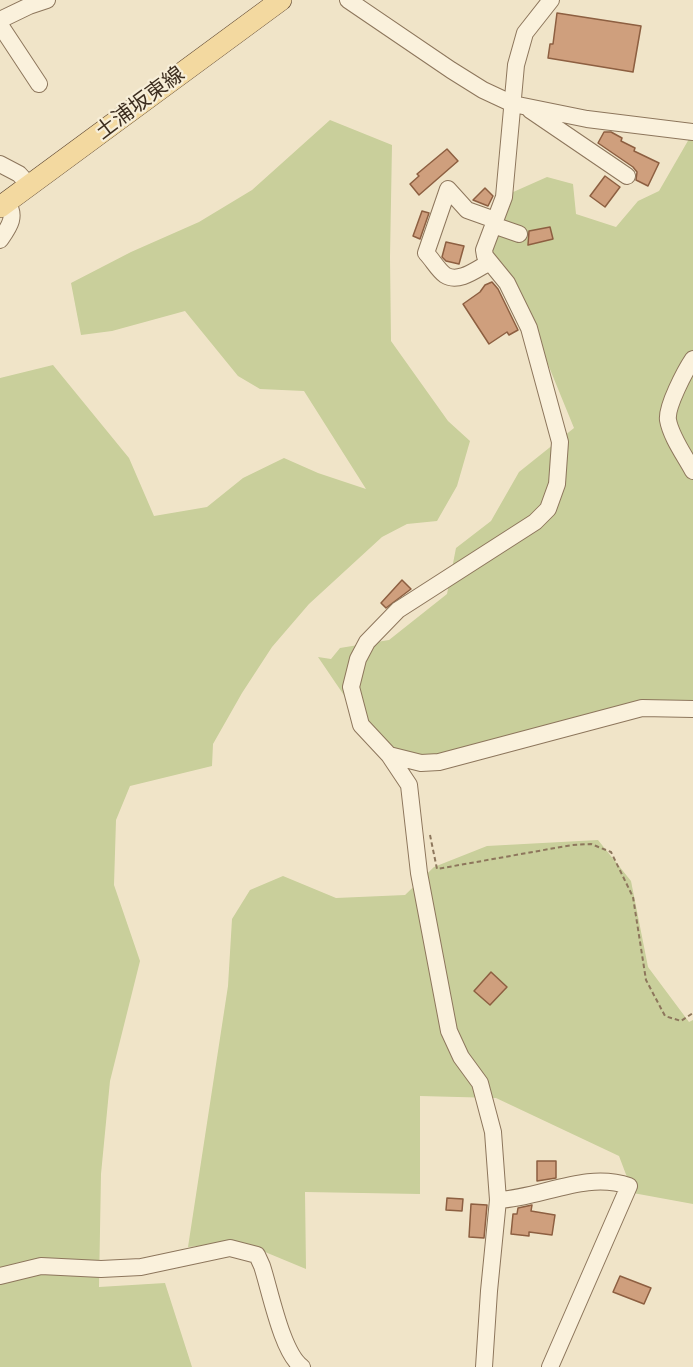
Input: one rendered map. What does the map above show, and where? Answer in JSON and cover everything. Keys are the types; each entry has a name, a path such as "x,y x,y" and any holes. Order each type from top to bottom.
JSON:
{"main road":[{"name":"土浦坂東線","path":"3,205 281,0"}],"street":[{"path":"0,20 47,0"},
{"path":"348,0 450,70 483,90 519,105 627,176"},
{"path":"484,1367 498,1200 493,1132 480,1083 461,1057 449,1031 419,873 409,785 389,755 362,725 351,687 358,659 367,642 398,610 535,522 548,509 557,484 560,442 529,328 507,283 485,256 484,250 504,196 519,105 516,65 525,33 551,0"},
{"path":"0,25 39,84"},
{"path":"519,105 587,119 693,132"},
{"path":"0,164 19,174 30,186"},
{"path":"490,262 459,277 451,277 445,275 426,253 448,189 467,210 519,234"},
{"path":"0,240 12,217 12,209 3,205"},
{"path":"693,359 686,370 667,417 693,471"},
{"path":"389,755 421,763 439,762 642,708 693,709"},
{"path":"498,1200 533,1196 576,1182 629,1186 550,1367"},
{"path":"0,1276 42,1266 101,1269 141,1267 230,1248 242,1250 257,1255 286,1343 295,1362 302,1367"}],"path":[{"path":"437,869 572,845 591,844 611,852 633,897 646,980 665,1017 681,1021 693,1013"}],"green space":[{"path":"330,120 392,145 391,341 448,421 470,441 457,486 437,521 407,524 382,537 309,604 272,647 213,744 212,766 130,786 116,820 114,885 140,961 110,1081 101,1174 99,1287 165,1283 192,1367 0,1367 0,378 53,365 129,458 154,516 207,507 243,478 284,458 318,473 366,489 304,391 260,389 238,376 185,311 112,331 81,335 71,283 131,252 199,222 252,190"},
{"path":"693,132 693,702 435,758 415,758 373,738 318,657 331,659 340,648 389,640 447,594 456,548 491,521 519,472 574,428 545,357 490,252 511,193 547,177 573,184 576,214 616,227 638,201 659,191"},
{"path":"598,840 631,881 648,967 689,1022 693,1020 693,1204 633,1193 619,1156 496,1098 420,1096 420,1194 305,1192 306,1269 241,1242 188,1247 228,986 232,919 250,890 283,876 336,898 405,895 434,867 487,846"}],"building":[{"path":"557,13 641,26 633,72 548,58 550,44 553,44"},
{"path":"604,132 611,132 622,138 621,141 635,148 634,151 659,163 648,186 636,180 637,172 633,167 598,143"},
{"path":"447,149 458,161 419,195 410,184 419,176 417,174"},
{"path":"605,176 620,187 605,207 590,196"},
{"path":"485,188 493,196 488,206 473,200"},
{"path":"422,211 429,213 420,239 413,236"},
{"path":"550,227 553,239 528,245 529,231"},
{"path":"446,242 464,246 459,264 446,261 442,257"},
{"path":"492,282 498,289 518,330 509,335 507,332 489,344 463,304 480,292 485,285"},
{"path":"402,580 411,589 386,608 381,603"},
{"path":"491,972 507,987 490,1005 474,991"},
{"path":"537,1161 556,1161 556,1178 537,1181"},
{"path":"447,1198 463,1199 462,1211 446,1210"},
{"path":"471,1204 487,1205 484,1238 469,1237"},
{"path":"532,1205 531,1211 555,1215 552,1235 529,1232 529,1236 511,1234 513,1214 517,1214 518,1208"},
{"path":"620,1276 651,1288 644,1304 613,1292"}]}
